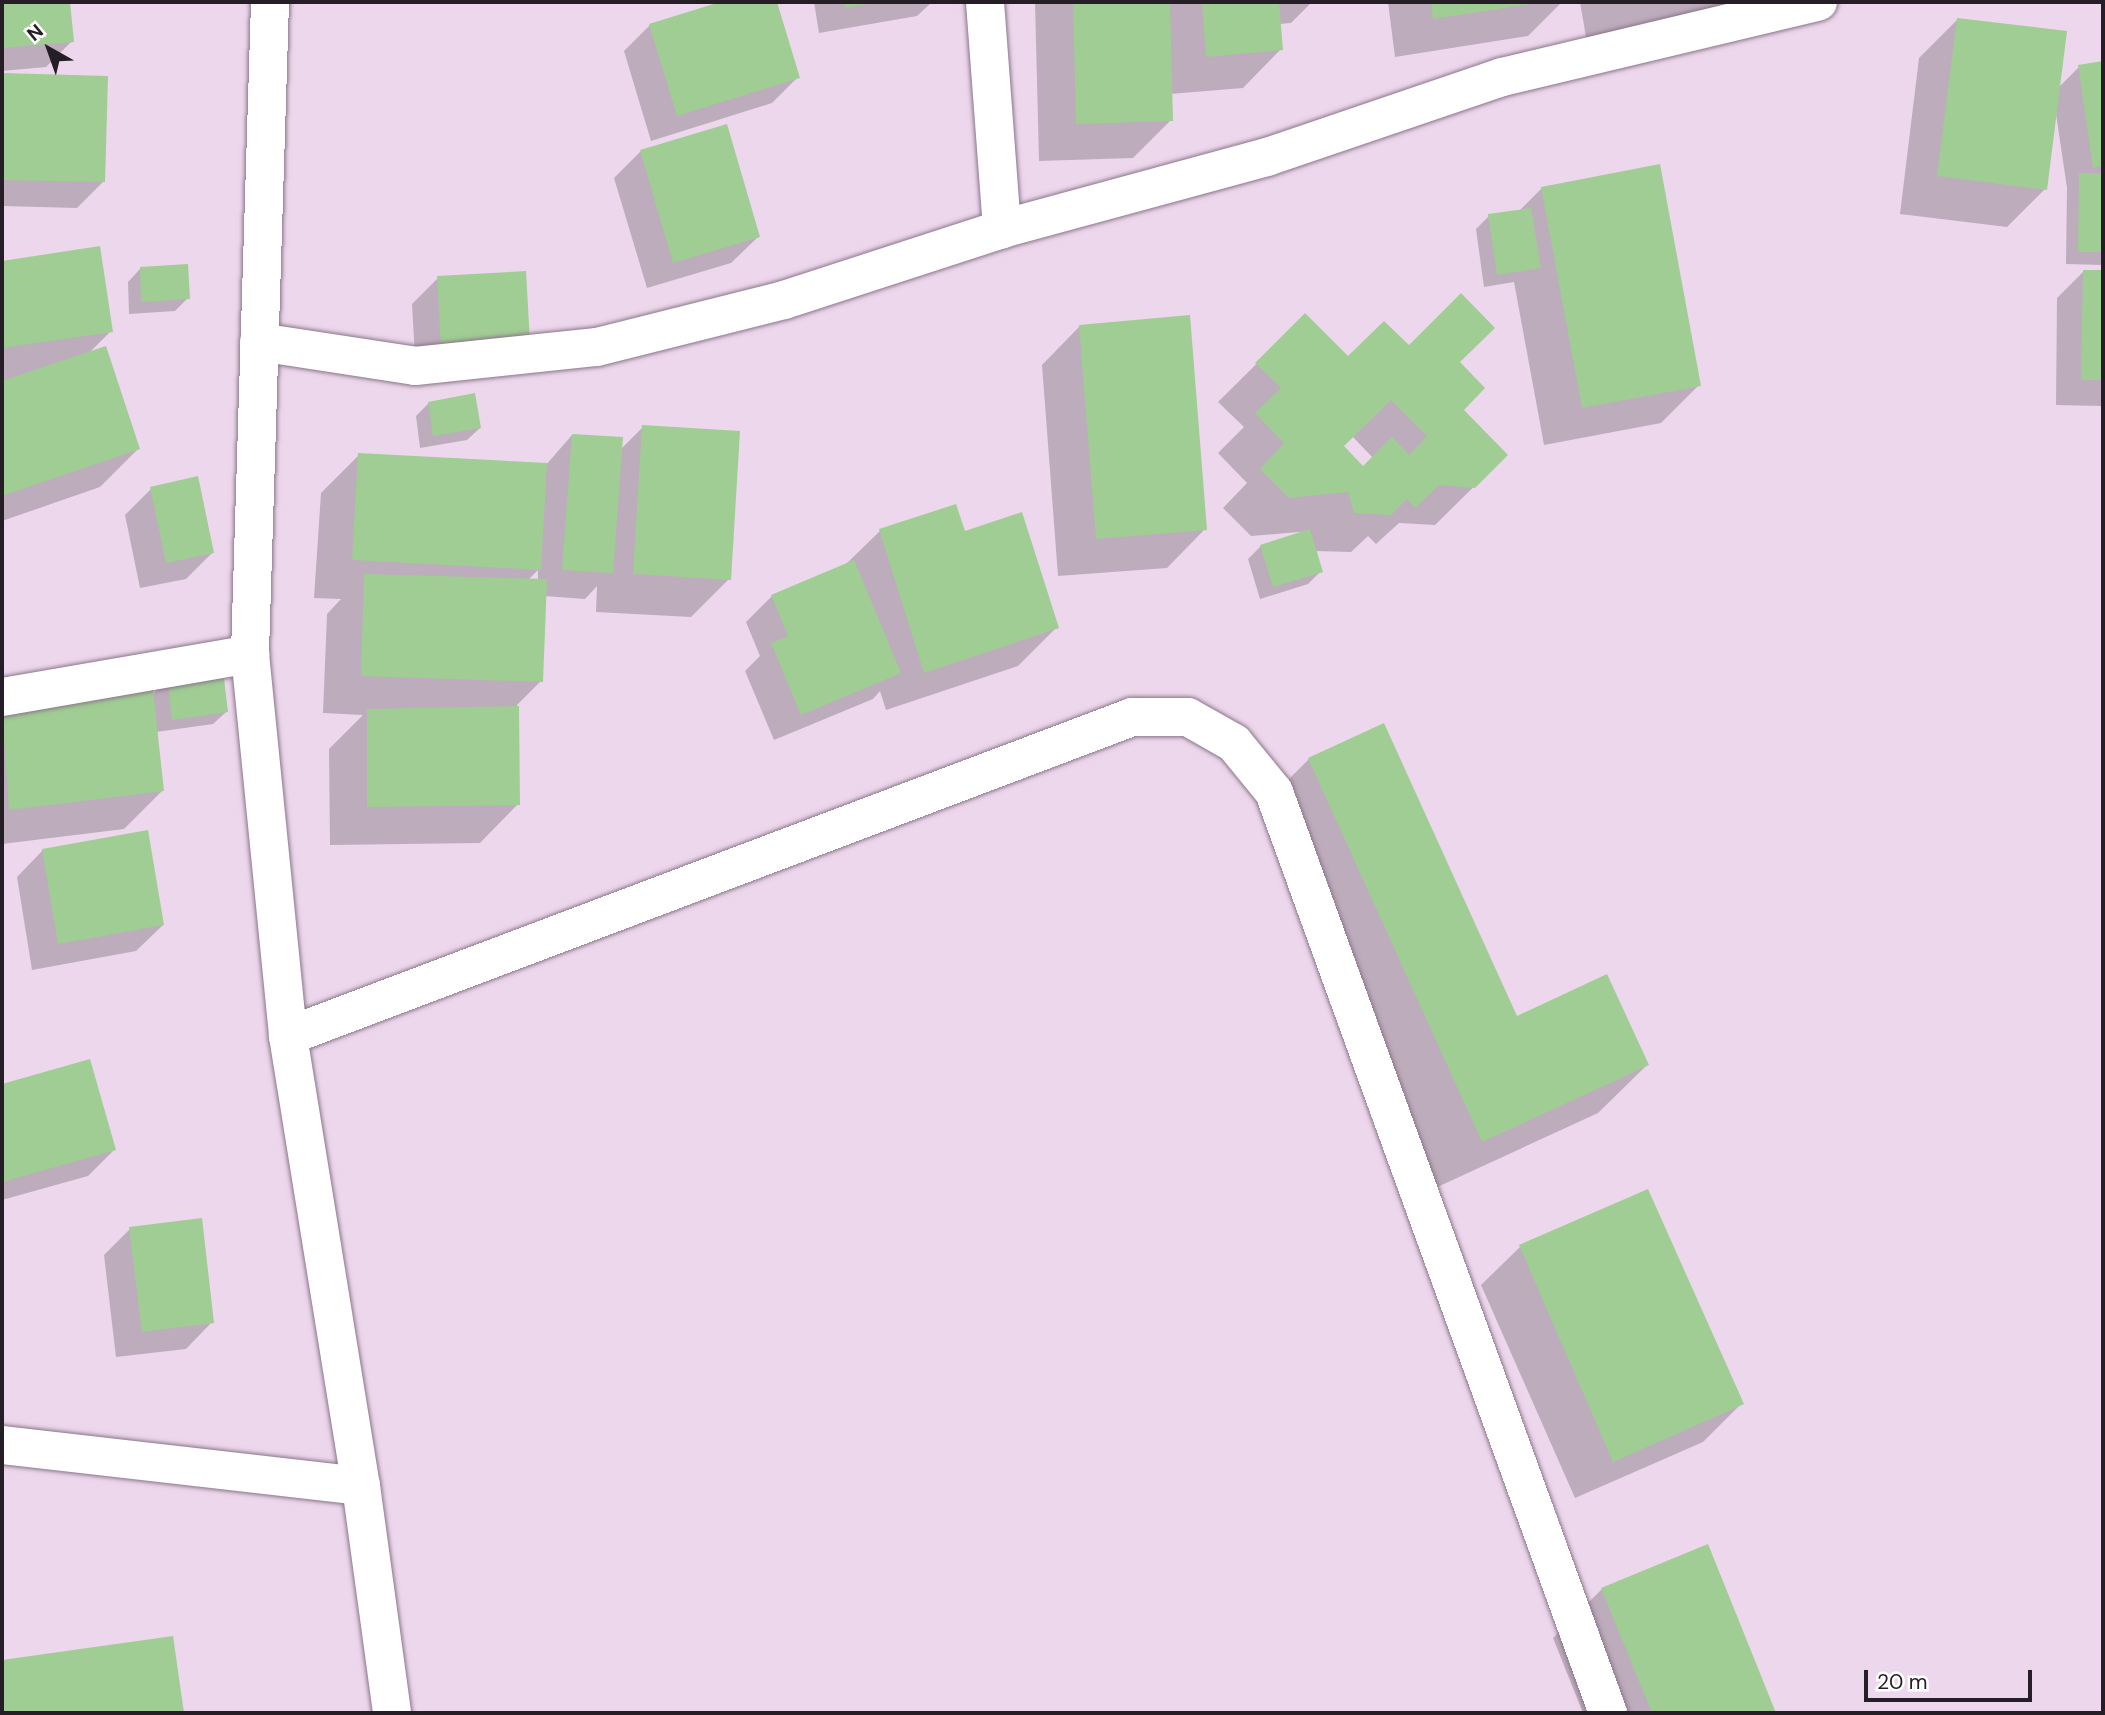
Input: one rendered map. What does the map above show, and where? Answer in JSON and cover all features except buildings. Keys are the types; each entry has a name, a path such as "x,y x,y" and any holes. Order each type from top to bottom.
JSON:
{"street":[{"path":"270,2 250,654 288,1036 360,1486 392,1713"},
{"path":"985,2 1002,229"},
{"path":"260,342 415,366 597,347 784,300 1002,229 1267,156 1502,77 1818,2"},
{"path":"2,697 250,654"},
{"path":"288,1036 1132,717 1188,717 1234,743 1275,792 1608,1713"},
{"path":"2,1445 360,1486"}]}
